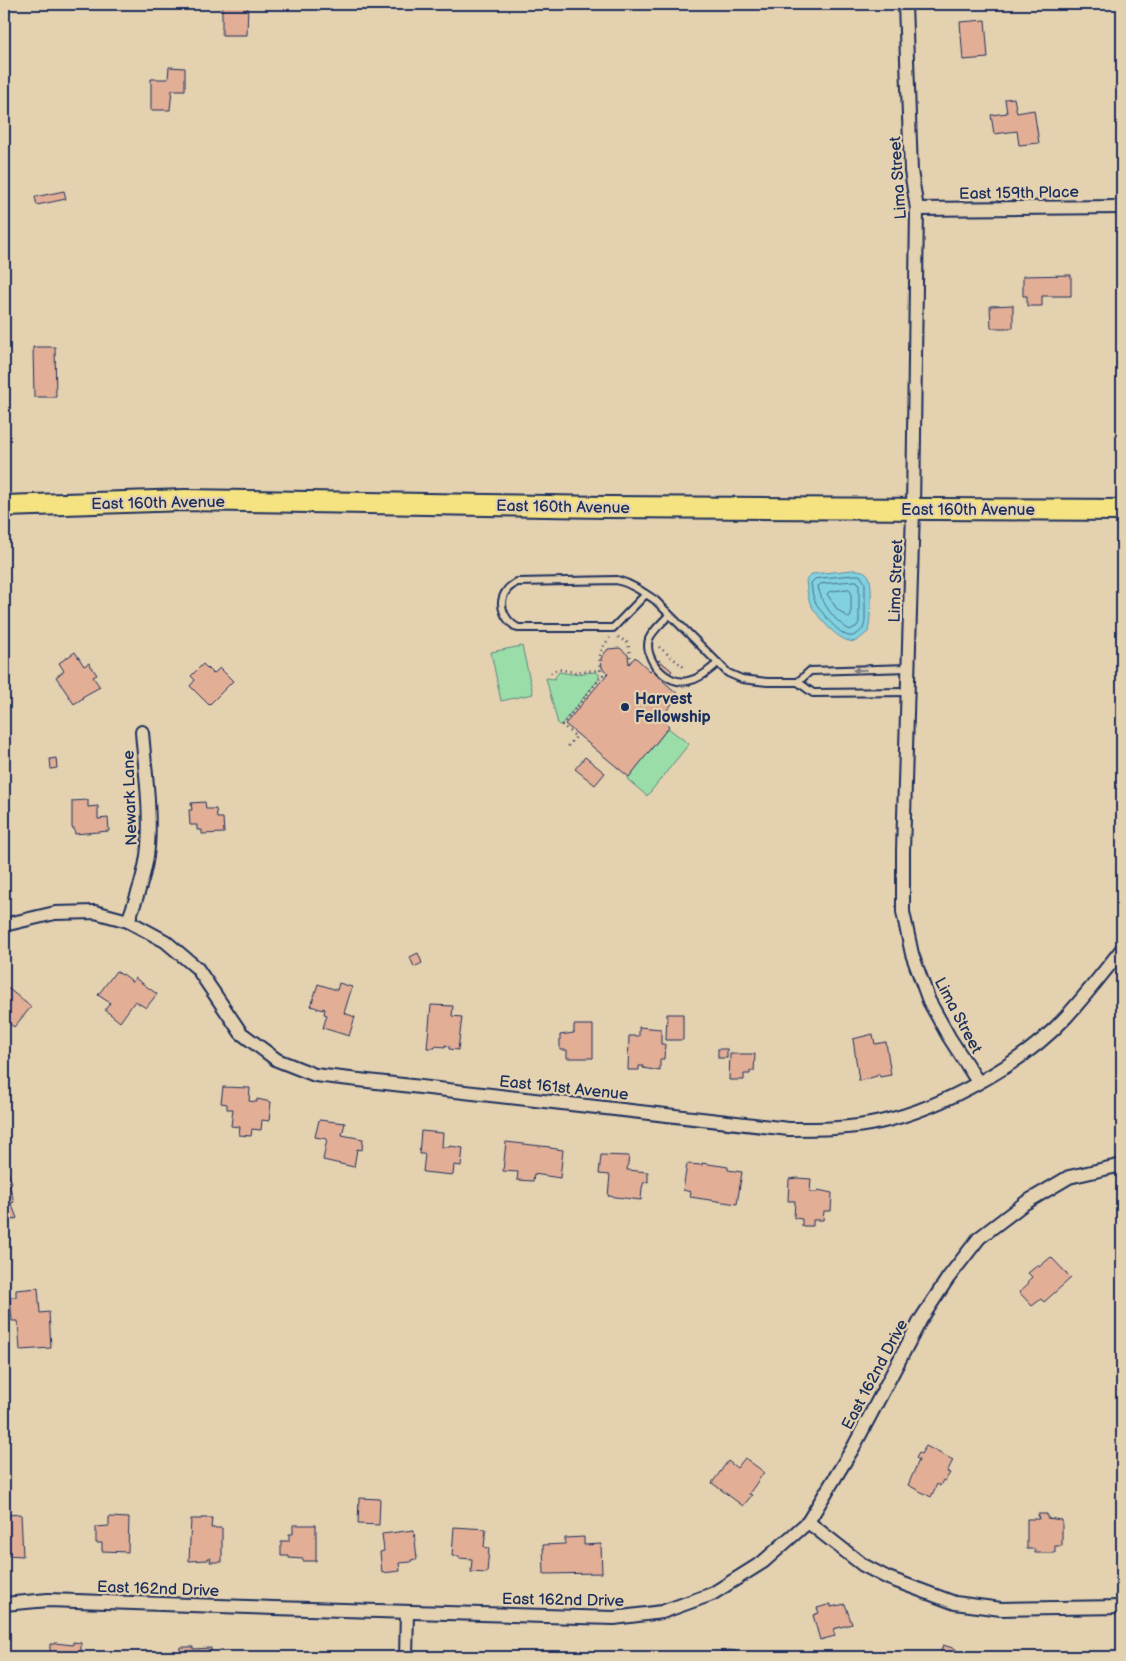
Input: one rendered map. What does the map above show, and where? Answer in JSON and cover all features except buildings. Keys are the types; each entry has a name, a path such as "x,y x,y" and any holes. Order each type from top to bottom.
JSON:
{"main road":[{"name":"East 160th Avenue","path":"4,506 185,500 605,507 1122,510"}],"street":[{"name":"Lima Street","path":"905,4 911,172 917,209 913,509 903,912 912,954 929,1001 949,1037 978,1082"},
{"name":"East 159th Place","path":"917,209 1122,207"},
{"name":"Newark Lane","path":"128,921 145,867 148,847 149,823 142,732"},
{"name":"East 161st Avenue","path":"4,925 55,913 95,912 128,921 165,941 197,968 241,1033 276,1060 315,1075 789,1129 835,1129 880,1122 929,1106 978,1082 1025,1054 1066,1018 1122,949"},
{"name":"East 162nd Drive","path":"4,1604 48,1600 614,1618 662,1612 712,1594 763,1562 808,1522 853,1448 921,1319 948,1278 979,1238 1025,1203 1069,1178 1122,1165"},
{"path":"808,1522 863,1564 888,1578 954,1602 1001,1610 1122,1607"},
{"path":"406,1657 407,1612"}],"lane":[{"path":"646,594 613,628 518,628 510,623 502,611 503,600 507,590 517,582 618,580 630,583 655,600 728,673 742,679 767,682 798,682 813,693 908,692"},
{"path":"670,615 650,636 647,647 654,665 670,679 687,682 700,677 718,663"},
{"path":"798,682 810,671 909,668"}],"path":[{"path":"568,746 576,737 562,726 603,675 600,670 599,658 604,644 612,636 628,643 631,661"},
{"path":"659,647 685,668"},
{"path":"551,673 557,669 574,672 600,670"}],"green space":[{"path":"522,646 533,694 501,701 491,652"},
{"path":"559,672 571,674 596,672 599,674 599,679 561,725 558,724 546,678 554,679"},
{"path":"668,728 689,744 647,796 627,779"}],"water":[{"path":"853,570 863,571 868,575 871,586 871,602 868,632 856,641 850,641 836,634 818,615 809,600 806,580 812,574"}],"place":[{"name":"Harvest Fellowship","path":"625,707"}]}
